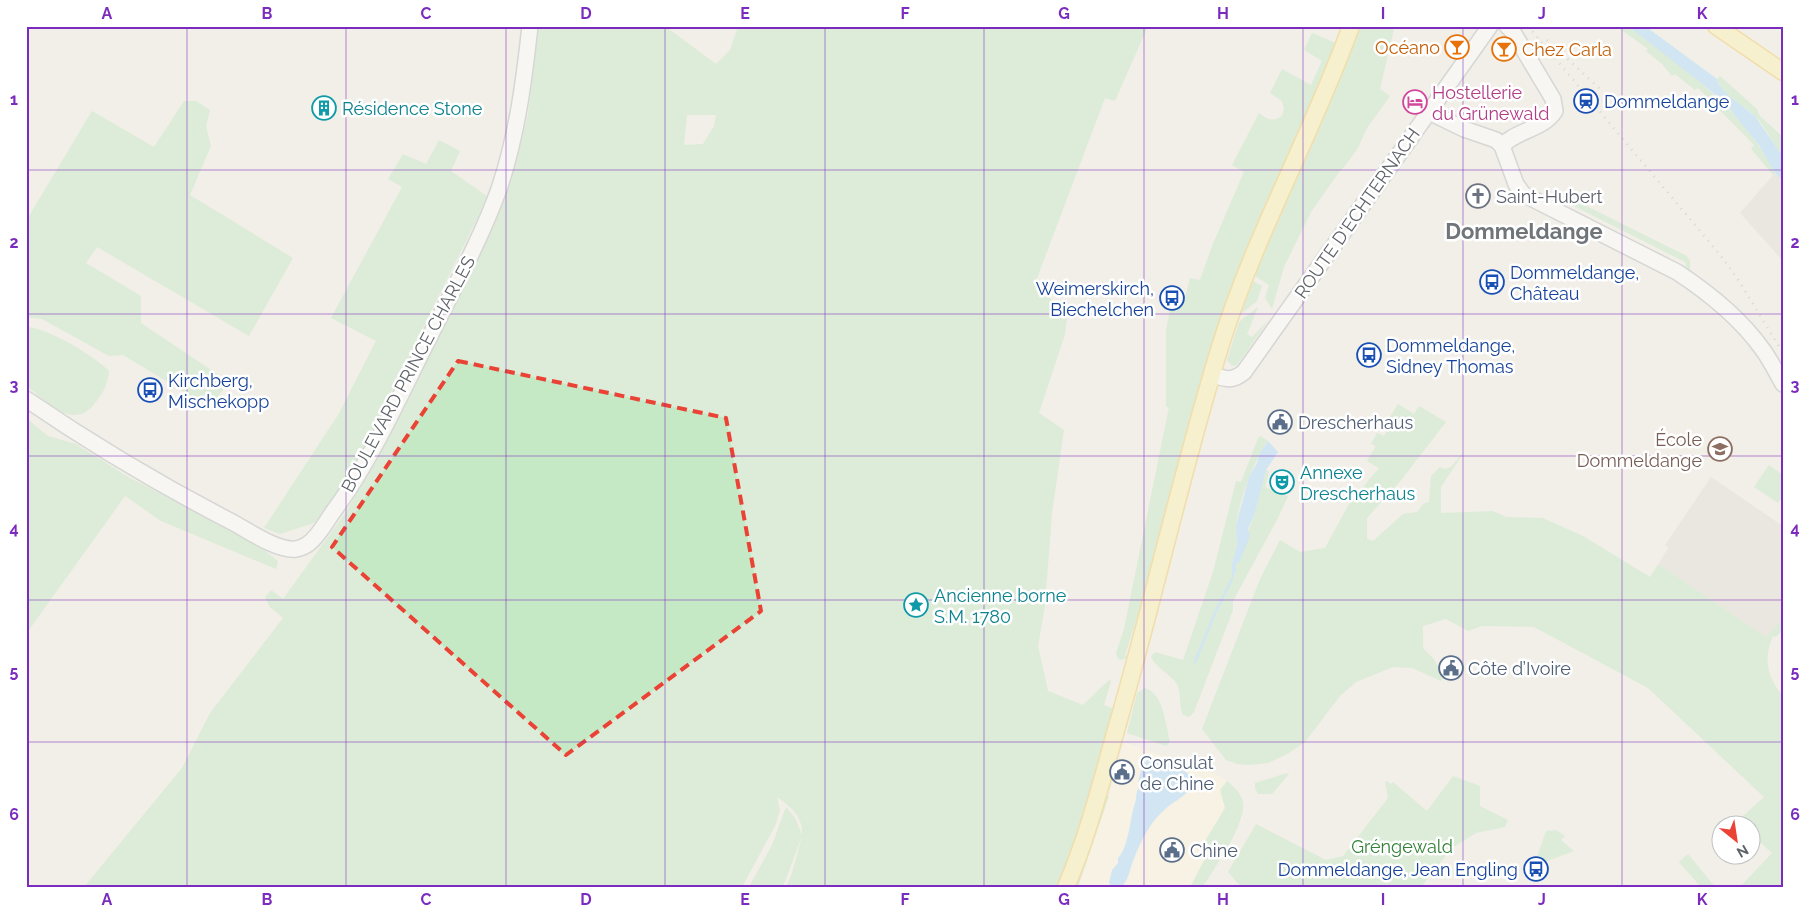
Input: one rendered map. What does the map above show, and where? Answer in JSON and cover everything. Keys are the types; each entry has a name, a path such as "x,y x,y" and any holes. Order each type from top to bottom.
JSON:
{"main road":[{"path":"1066,887 1099,793 1229,318 1249,265 1330,81 1350,26"},
{"path":"1716,26 1783,72"}],"street":[{"name":"BOULEVARD PRINCE CHARLES","path":"26,399 80,436 171,490 269,541 292,549 301,548 310,543 343,498 378,440 480,236 499,188 512,145 520,104 530,26"},
{"name":"ROUTE D'ECHTERNACH","path":"1212,375 1229,380 1238,377 1244,372 1490,26"},
{"path":"1502,146 1512,137 1546,121 1556,112 1553,99 1513,32 1507,26"},
{"path":"1429,112 1464,129 1496,140 1502,146 1516,184 1523,194 1677,272 1697,285 1712,297 1752,337 1764,351 1783,384"}],"highlighted area":[{"path":"458,361 726,418 761,611 566,755 332,547"}],"shaded area":[{"path":"1775,173 1783,180 1783,261 1740,213"},
{"path":"1711,477 1783,526 1783,619 1766,638 1658,565 1668,548 1665,545"},
{"path":"1124,742 1220,776 1234,787 1242,800 1242,819 1203,887 1077,886 1109,796"}],"green space":[{"path":"539,26 665,26 716,64 730,50 738,26 1148,26 1115,101 1105,98 1036,281 1067,318 1065,334 1039,413 1064,430 1052,513 1045,605 1038,646 1048,691 1083,705 1109,680 1111,681 1104,705 1121,712 1099,793 1109,796 1078,887 786,887 792,873 802,836 783,887 749,887 772,845 786,807 795,818 802,835 802,828 798,817 791,808 777,797 780,810 775,826 742,887 84,887 182,768 210,713 283,618 270,607 265,597 271,590 283,599 346,512 392,430 490,231 518,156 528,113","holes":["687,115 716,115 714,126 703,144 684,145"]},
{"path":"1356,26 1393,26 1394,29 1380,89 1390,96 1367,128 1358,148 1311,212 1284,267 1272,309 1265,298 1269,285 1255,276"},
{"path":"1616,26 1628,26 1710,91 1746,128 1775,173 1773,175 1751,149 1754,145 1698,88 1695,90 1675,74 1672,76 1662,64 1646,51 1648,49"},
{"path":"1312,33 1338,44 1222,315 1209,352 1138,615 1125,655 1127,658 1120,660 1116,653 1124,629 1169,407 1166,407 1166,330 1173,295 1185,298 1190,278 1200,280 1212,246 1244,172 1232,165 1259,113 1270,119 1282,116 1284,109 1282,101 1270,93 1282,69 1311,85 1322,61 1304,50"},
{"path":"1720,76 1757,109 1759,115 1783,137 1783,157 1758,119 1723,90 1717,79"},
{"path":"184,101 196,101 210,110 206,126 211,146 190,195 293,258 249,336 97,247 86,263 141,296 141,323 229,382 216,399 210,403 199,401 123,355 109,356 42,319 26,317 26,221 92,111 154,147"},
{"path":"439,140 460,151 451,171 487,196 479,215 359,457 331,504 314,523 280,534 264,528 338,415 376,341 331,318 402,187 388,179 403,154 426,164"},
{"path":"1558,192 1687,256 1690,261 1690,272 1687,270 1685,262 1558,198 1553,199 1551,197"},
{"path":"1253,281 1262,286 1257,301 1241,314"},
{"path":"1258,307 1247,334 1252,337 1268,321 1237,365 1232,366 1227,360 1239,322"},
{"path":"26,327 46,332 70,343 109,371 108,380 103,392 87,411 78,415 60,411 26,386"},
{"path":"1398,404 1414,414 1419,406 1446,422 1402,479 1367,518 1367,539 1373,541 1403,514 1417,512 1423,504 1429,502 1431,476 1440,467 1444,469 1451,467 1466,449 1441,487 1441,513 1493,511 1506,517 1543,518 1583,536 1650,577 1658,564 1766,637 1783,619 1783,629 1776,637 1773,636 1770,644 1768,668 1773,682 1783,696 1783,887 1740,887 1760,866 1762,866 1772,853 1762,844 1762,816 1743,816 1764,797 1648,688 1534,627 1482,626 1468,631 1446,619 1423,626 1423,648 1434,659 1443,677 1441,681 1412,668 1393,667 1356,682 1340,696 1305,742 1287,754 1268,763 1250,765 1237,764 1226,760 1202,729 1260,579 1280,540 1300,552 1325,548 1350,502 1379,468 1367,461 1376,446 1371,444 1377,433 1384,436 1390,426 1386,423"},
{"path":"26,418 48,436 76,444 130,478 250,539 278,561 276,569 161,521 125,496 26,634"},
{"path":"1261,436 1268,441 1244,493 1236,525 1237,544 1232,563 1236,571 1236,564 1255,513 1266,470 1269,472 1265,487 1288,496 1233,601 1233,610 1194,712 1189,717 1183,715 1176,682 1156,664 1151,656 1155,652 1183,660 1213,572 1236,481 1241,482 1258,438"},
{"path":"1769,465 1783,475 1783,496 1778,503 1754,487"},
{"path":"1145,688 1156,696 1163,710 1170,741 1166,746 1127,733 1137,693"},
{"path":"1289,774 1272,794 1258,794 1255,783"},
{"name":"Gréngewald","path":"1453,776 1480,786 1480,806 1508,820 1505,827 1476,833 1452,848 1421,887 1241,887 1228,872 1256,824 1326,860 1343,856 1388,798 1385,782 1387,781 1391,784 1393,782 1427,811"},
{"path":"1227,781 1238,791 1242,799 1241,819 1230,844 1203,887 1190,887 1209,851 1205,841 1225,808 1220,790"},
{"path":"1556,830 1565,836 1561,840 1574,851 1534,866 1546,831"},
{"path":"1688,854 1715,887 1701,887 1679,862"}],"water":[{"path":"1628,26 1645,26 1717,79 1719,85 1729,96 1755,116 1783,157 1783,180 1775,173 1759,145 1724,102"},
{"path":"1268,441 1278,452 1266,470 1255,513 1248,529 1250,536 1240,561 1236,564 1236,571 1232,579 1232,563 1237,545 1236,525 1249,477"},
{"path":"1154,759 1171,763 1182,769 1191,777 1191,786 1184,795 1164,810 1153,822 1139,846 1125,882 1123,885 1113,887 1109,883 1112,870 1118,863 1118,858 1125,847 1139,788 1140,773 1147,760"}],"waterway":[{"path":"1195,662 1215,613 1232,579"}],"railway":[{"path":"1528,26 1721,256 1739,281 1783,353"},
{"path":"1547,40 1600,89"}],"place":[{"name":"Océano","path":"1457,47"},
{"name":"Chez Carla","path":"1504,49"},
{"name":"Dommeldange","path":"1586,101"},
{"name":"Hostellerie du Grünewald","path":"1415,102"},
{"name":"Résidence Stone","path":"324,108"},
{"name":"Saint-Hubert","path":"1478,196"},
{"name":"Dommeldange, Château","path":"1492,282"},
{"name":"Weimerskirch, Biechelchen","path":"1172,298"},
{"name":"Dommeldange, Sidney Thomas","path":"1369,355"},
{"name":"Kirchberg, Mischekopp","path":"150,390"},
{"name":"Drescherhaus","path":"1280,422"},
{"name":"École Dommeldange","path":"1720,449"},
{"name":"Annexe Drescherhaus","path":"1282,482"},
{"name":"Ancienne borne S.M. 1780","path":"916,605"},
{"name":"Côte d’Ivoire","path":"1451,668"},
{"name":"Consulat de Chine","path":"1122,772"},
{"name":"Chine","path":"1172,850"},
{"name":"Dommeldange, Jean Engling","path":"1536,869"}],"district":[{"name":"Dommeldange","path":"1524,231"}]}
